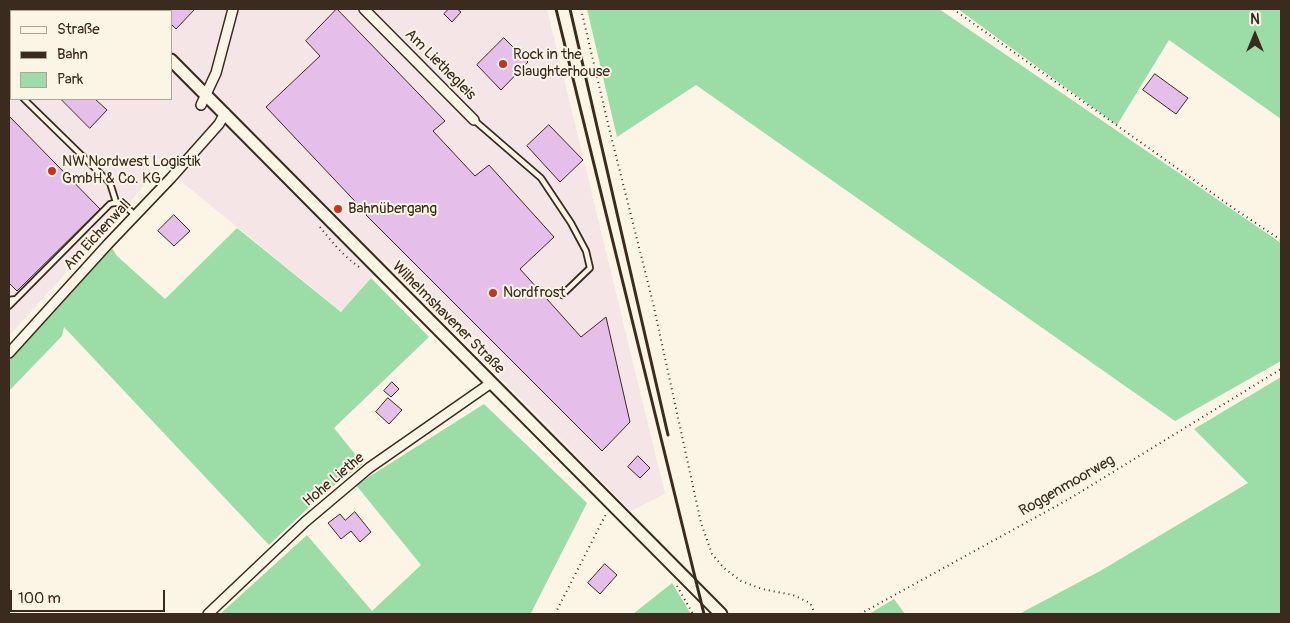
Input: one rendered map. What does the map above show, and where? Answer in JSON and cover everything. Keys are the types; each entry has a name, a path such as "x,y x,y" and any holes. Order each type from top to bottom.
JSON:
{"street":[{"path":"201,105 216,73 233,9"},
{"name":"Am Liethegleis","path":"364,9 474,120"},
{"name":"Wilhelmshavener Straße","path":"172,61 721,614"},
{"name":"Am Eichenwall","path":"9,353 219,124 225,113"},
{"name":"Hohe Liethe","path":"208,614 305,522 369,468 491,383"}],"lane":[{"path":"25,100 110,183 116,202"},
{"path":"474,120 541,178 572,223 586,251 590,268 562,295"},
{"path":"9,306 110,204 116,202 123,204 135,215"},
{"path":"9,300 16,299"}],"path":[{"path":"581,9 653,303 701,523 712,554 724,568 741,581 762,589 793,595 802,599 810,603 815,614"},
{"path":"953,9 1281,240"},
{"name":"Roggenmoorweg","path":"860,614 1069,499 1281,369"},
{"path":"555,614 606,514 612,506"}],"shaded area":[{"path":"9,9 547,9 665,494 631,511 385,260 342,312 162,166 9,336"}],"green space":[{"path":"587,9 939,9 1281,243 1281,361 1175,421 696,85 617,137"},
{"path":"958,9 1281,9 1281,119 1169,40 1117,125"},
{"path":"237,228 341,312 371,278 429,337 334,428 363,464 324,493 269,545 64,327 62,336 9,391 9,361 112,248 117,256 165,299"},
{"path":"1281,377 1281,614 1019,614 1100,571 1248,483 1194,429"},
{"path":"484,404 587,503 531,613 220,614 307,535 372,611 421,565 356,485"},
{"path":"672,583 691,614 633,614"},
{"path":"894,599 905,614 869,614"}],"building":[{"path":"195,9 176,29 172,25 171,10"},
{"name":"Nordfrost","path":"337,9 445,121 433,131 475,176 489,165 554,237 520,269 581,337 606,317 630,422 602,451 366,215 266,107 320,56 306,41"},
{"path":"449,9 457,9 461,12 452,22 444,14"},
{"name":"Rock in the Slaughterhouse","path":"504,38 528,62 501,90 477,65"},
{"path":"1155,74 1188,98 1176,114 1143,90"},
{"path":"62,100 96,100 107,110 90,128"},
{"path":"9,116 100,209 17,291 9,283"},
{"path":"549,125 583,160 560,182 527,146"},
{"path":"174,215 190,231 174,246 158,231"},
{"path":"392,382 399,389 391,397 384,391"},
{"path":"388,398 402,410 389,424 376,412"},
{"path":"638,456 650,468 640,478 628,467"},
{"path":"355,512 371,532 360,542 351,531 341,539 328,523 340,514 345,520"},
{"path":"605,564 617,575 600,594 588,583"}],"railway":[{"path":"556,9 704,614"},
{"path":"570,9 668,435"}],"place":[{"name":"Rock in the Slaughterhouse","path":"503,64"},
{"name":"NW Nordwest Logistik GmbH & Co. KG","path":"52,171"},
{"name":"Bahnübergang","path":"338,209"},
{"name":"Nordfrost","path":"493,293"}]}
